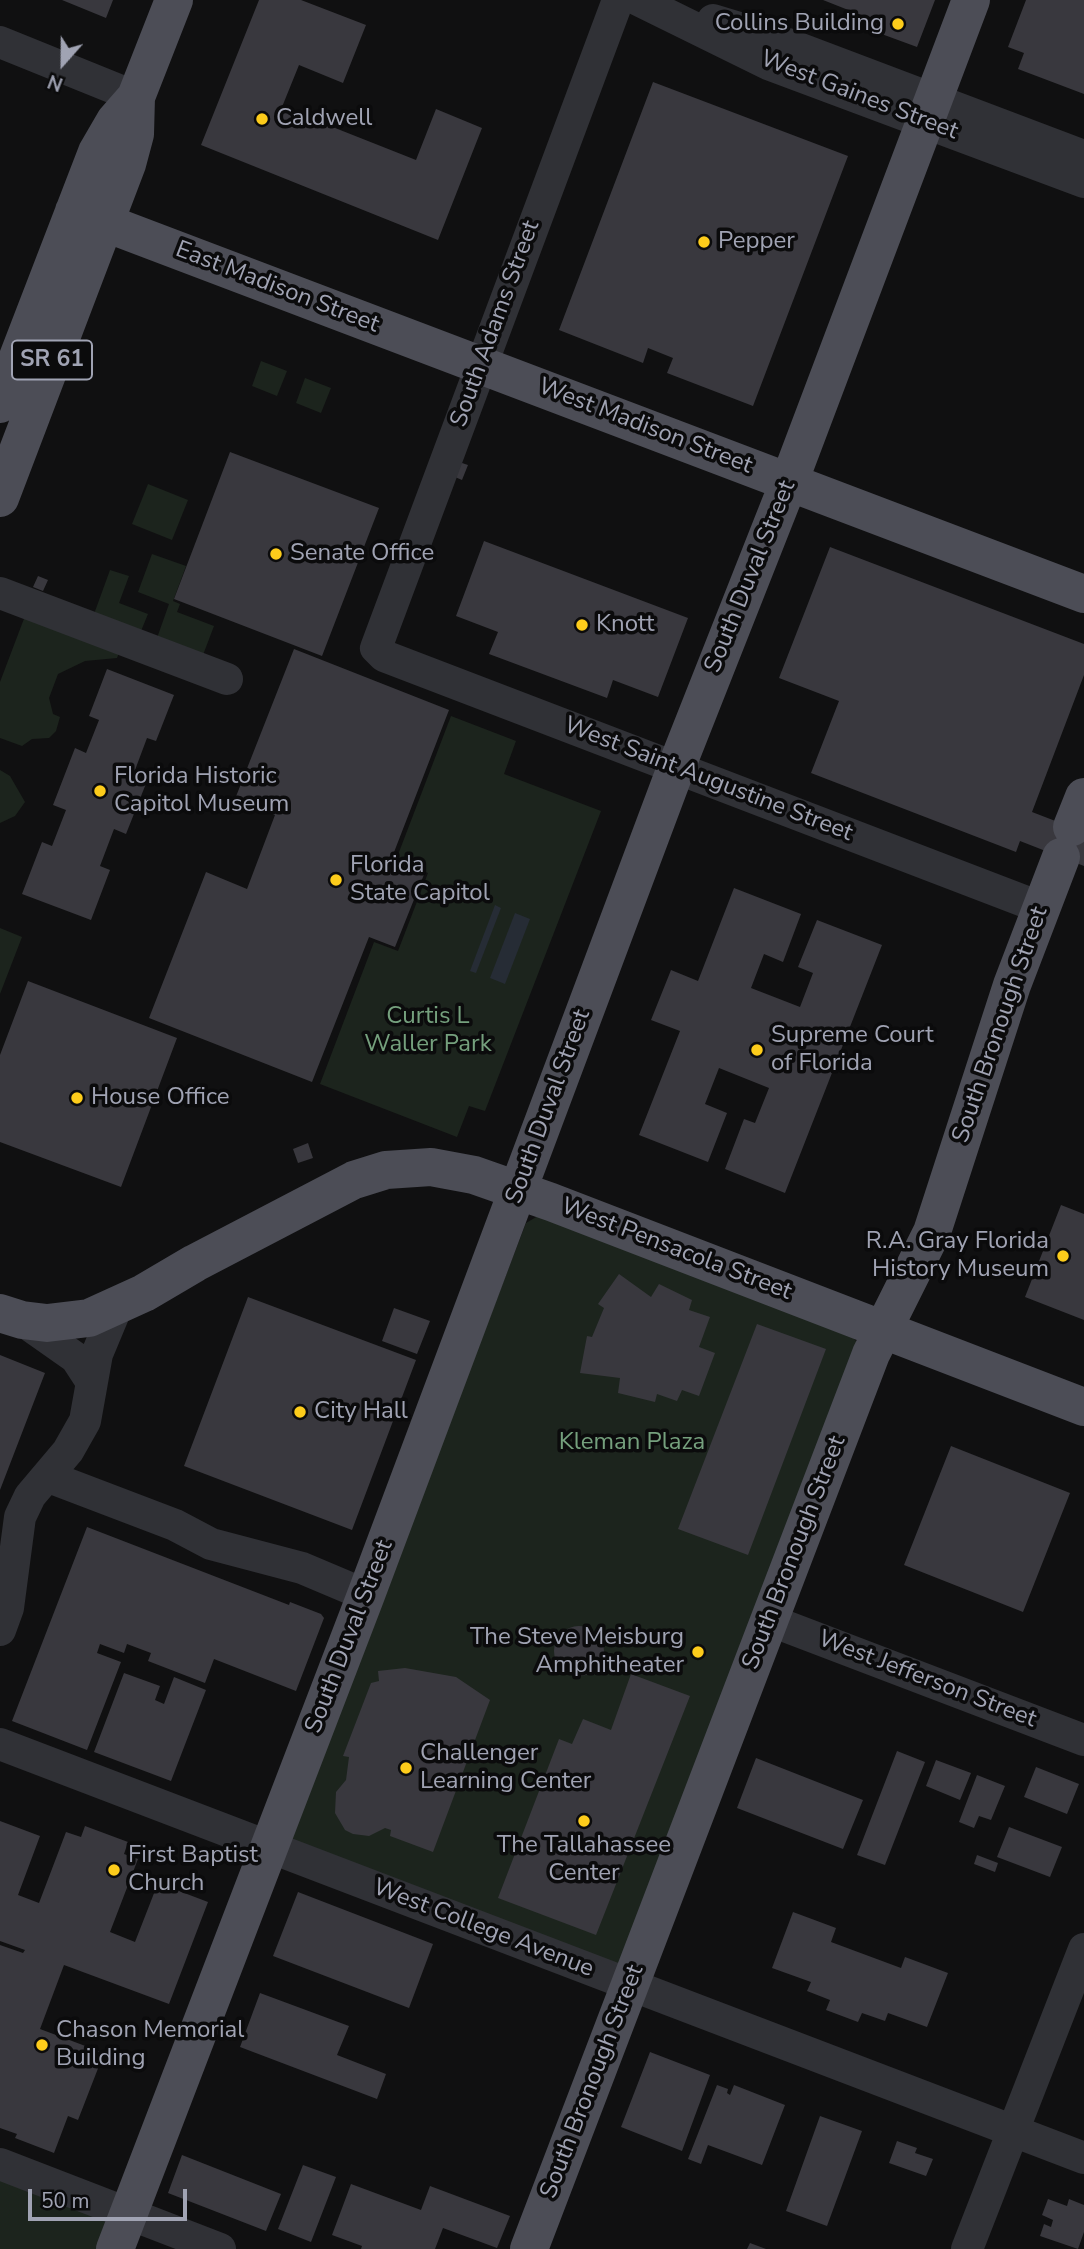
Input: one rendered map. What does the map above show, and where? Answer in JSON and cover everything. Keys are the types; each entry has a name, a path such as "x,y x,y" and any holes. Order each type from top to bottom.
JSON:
{"main road":[{"name":"SR 61","path":"0,404 90,216 133,144 136,97 174,0"},
{"name":"South Duval Street","path":"115,2249 366,1595 676,768 789,482 971,0"},
{"name":"SR 61","path":"0,498 90,216"},
{"name":"East Madison Street","path":"90,216 480,365"},
{"name":"West Madison Street","path":"480,365 1084,594"},
{"name":"South Bronough Street","path":"529,2249 871,1354 932,1232 1012,985 1072,827"},
{"name":"West Pensacola Street","path":"117,1306 327,1193 386,1170 430,1167 474,1175 518,1190 1084,1407"},
{"path":"11,1317 65,1322 89,1318 117,1306"}],"street":[{"name":"South Adams Street","path":"376,648 618,0"},
{"name":"West Gaines Street","path":"638,0 768,64 1084,156"},
{"name":"West Gaines Street","path":"648,0 769,37 1084,182"},
{"path":"0,42 136,97"},
{"path":"0,593 228,679"},
{"name":"West Saint Augustine Street","path":"376,648 384,656 1042,908"},
{"path":"0,1630 8,1608 20,1517 30,1496 49,1477 86,1421 97,1354 117,1306"},
{"path":"11,1317 76,1358 91,1381"},
{"path":"49,1477 175,1525 220,1548 302,1568 366,1595"},
{"name":"West Jefferson Street","path":"769,1620 1084,1740"},
{"name":"West College Avenue","path":"0,1744 1084,2158"},
{"path":"967,2249 1084,1949"},
{"path":"0,2164 220,2249"}],"green space":[{"path":"261,361 287,371 277,396 252,386"},
{"path":"305,378 331,388 321,413 296,403"},
{"path":"148,484 188,500 172,540 132,524"},
{"path":"152,554 186,566 173,601 180,604 177,612 214,626 203,655 157,638 169,604 138,592"},
{"path":"110,570 129,576 119,603 148,614 141,631 94,614"},
{"path":"25,616 119,653 117,658 85,661 58,674 49,698 53,714 60,717 56,731 49,738 32,739 22,746 0,738 0,682"},
{"name":"Curtis L Waller Park","path":"451,716 516,741 504,774 601,811 485,1111 469,1106 457,1137 320,1084 374,942 398,951 428,873 396,860"},
{"path":"0,770 10,776 25,802 15,816 0,823"},
{"path":"0,928 22,937 0,994"},
{"name":"Kleman Plaza","path":"538,1216 847,1331 857,1342 617,1968 295,1848 291,1834 526,1223"},
{"path":"0,2179 108,2221 97,2249 0,2249"}],"shaded area":[{"path":"495,905 501,908 476,973 470,971"},
{"path":"515,913 530,919 505,984 490,978"}],"building":[{"path":"62,0 113,0 106,18"},
{"name":"Caldwell","path":"259,0 301,0 366,25 343,83 299,65 282,107 416,160 436,109 482,128 438,240 201,145"},
{"name":"Collins Building","path":"823,0 935,0 917,47 868,29 871,19"},
{"path":"1026,0 1084,0 1084,94 1018,69 1024,53 1008,47"},
{"name":"Pepper","path":"653,82 848,156 753,406 667,373 673,358 648,348 643,363 559,330"},
{"name":"Senate Office","path":"230,452 379,508 322,656 174,599"},
{"path":"453,460 468,465 462,480 448,474"},
{"name":"Knott","path":"484,541 688,618 658,697 613,680 607,698 489,654 498,632 456,616"},
{"path":"830,547 1084,644 1084,675 1032,812 1084,832 1084,866 1020,841 1016,852 811,773 839,701 779,678"},
{"path":"38,576 48,580 43,591 33,587"},
{"path":"294,649 449,710 391,860 425,872 395,947 369,937 312,1082 149,1018 206,872 247,889 275,815 235,799"},
{"name":"Florida Historic Capitol Museum","path":"107,669 174,695 156,741 147,738 135,770 149,776 126,834 114,829 100,866 110,870 91,920 22,894 42,842 52,846 66,810 53,805 75,748 86,753 99,720 89,716"},
{"name":"Supreme Court of Florida","path":"734,888 801,914 783,962 764,954 751,988 800,1007 813,973 798,967 817,920 882,945 785,1193 725,1169 744,1119 755,1123 769,1088 719,1068 705,1104 727,1113 708,1162 639,1135 680,1031 651,1020 671,970 698,981"},
{"name":"House Office","path":"28,981 177,1038 121,1187 0,1142 0,1055"},
{"path":"308,1143 313,1158 298,1163 293,1149"},
{"name":"R.A. Gray Florida History Museum","path":"1061,1205 1084,1214 1084,1320 1025,1297"},
{"path":"619,1274 651,1297 659,1284 692,1300 689,1310 710,1317 699,1347 715,1353 699,1396 682,1390 677,1401 657,1394 655,1402 618,1393 620,1378 580,1373 587,1336 592,1337 604,1308 598,1304"},
{"name":"City Hall","path":"248,1297 416,1360 352,1530 184,1466"},
{"path":"394,1308 430,1321 417,1354 382,1341"},
{"path":"757,1324 826,1349 748,1555 678,1529"},
{"path":"0,1355 45,1373 0,1490"},
{"path":"951,1446 1070,1493 1023,1612 904,1565"},
{"path":"87,1527 289,1605 290,1602 321,1614 324,1618 296,1691 214,1659 205,1683 148,1661 151,1653 127,1644 124,1653 100,1644 97,1653 121,1662 87,1750 12,1721"},
{"path":"579,1626 597,1633 604,1651 597,1669 579,1676 561,1669 554,1651 561,1633"},
{"name":"Challenger Learning Center","path":"405,1668 456,1677 490,1700 433,1852 390,1836 391,1830 385,1828 369,1836 353,1834 345,1830 335,1813 336,1792 346,1780 349,1757 343,1756 371,1683 379,1681 378,1671"},
{"path":"124,1673 160,1686 155,1700 164,1704 174,1677 206,1690 171,1781 94,1752"},
{"name":"The Tallahassee Center","path":"631,1674 690,1696 596,1935 498,1898 559,1739 572,1744 583,1719 611,1730"},
{"path":"897,1751 925,1762 885,1865 857,1855"},
{"path":"756,1758 863,1800 843,1849 737,1808"},
{"path":"936,1760 971,1773 960,1800 926,1786"},
{"path":"1036,1767 1079,1784 1067,1814 1024,1797"},
{"path":"977,1775 1005,1786 991,1820 979,1816 974,1828 959,1822"},
{"path":"0,1821 40,1836 18,1895 39,1903 66,1832 81,1837 85,1826 128,1842 124,1854 138,1859 110,1932 135,1942 158,1883 208,1902 169,2004 64,1965 40,2029 104,2053 78,2120 68,2116 54,2153 15,2138 17,2134 0,2128 0,1945 23,1953 25,1950 0,1941"},
{"path":"1009,1827 1062,1847 1050,1877 997,1857"},
{"path":"977,1855 998,1863 995,1872 974,1864"},
{"path":"298,1892 433,1944 409,2008 273,1956"},
{"path":"793,1912 836,1928 831,1942 901,1968 905,1957 948,1973 927,2027 888,2013 885,2021 862,2013 858,2022 826,2010 830,2000 807,1991 811,1982 772,1968"},
{"path":"260,1993 349,2026 337,2055 386,2074 377,2099 240,2047"},
{"path":"650,2052 710,2075 682,2151 621,2127"},
{"path":"717,2085 728,2089 727,2093 730,2095 734,2085 785,2105 762,2165 708,2145 701,2164 688,2159"},
{"path":"820,2116 862,2131 827,2226 786,2211"},
{"path":"897,2141 917,2148 915,2153 933,2159 926,2176 889,2163"},
{"path":"182,2155 281,2194 266,2231 168,2193"},
{"path":"303,2165 336,2177 311,2242 278,2229"},
{"path":"351,2184 421,2210 430,2186 510,2216 497,2248 443,2228 435,2249 361,2249 362,2246 332,2235"},
{"path":"1048,2199 1067,2206 1069,2199 1084,2205 1084,2232 1078,2249 1040,2236 1044,2224 1051,2227 1053,2220 1042,2215"},
{"path":"750,2243 766,2249 747,2249"}],"place":[{"name":"Collins Building","path":"898,24"},
{"name":"Caldwell","path":"262,119"},
{"name":"Pepper","path":"704,242"},
{"name":"Senate Office","path":"276,554"},
{"name":"Knott","path":"582,625"},
{"name":"Florida Historic Capitol Museum","path":"100,791"},
{"name":"Florida State Capitol","path":"336,880"},
{"name":"Supreme Court of Florida","path":"757,1050"},
{"name":"House Office","path":"77,1098"},
{"name":"R.A. Gray Florida History Museum","path":"1063,1256"},
{"name":"City Hall","path":"300,1412"},
{"name":"The Steve Meisburg Amphitheater","path":"698,1652"},
{"name":"Challenger Learning Center","path":"406,1768"},
{"name":"The Tallahassee Center","path":"584,1821"},
{"name":"First Baptist Church","path":"114,1870"},
{"name":"Chason Memorial Building","path":"42,2045"}]}
